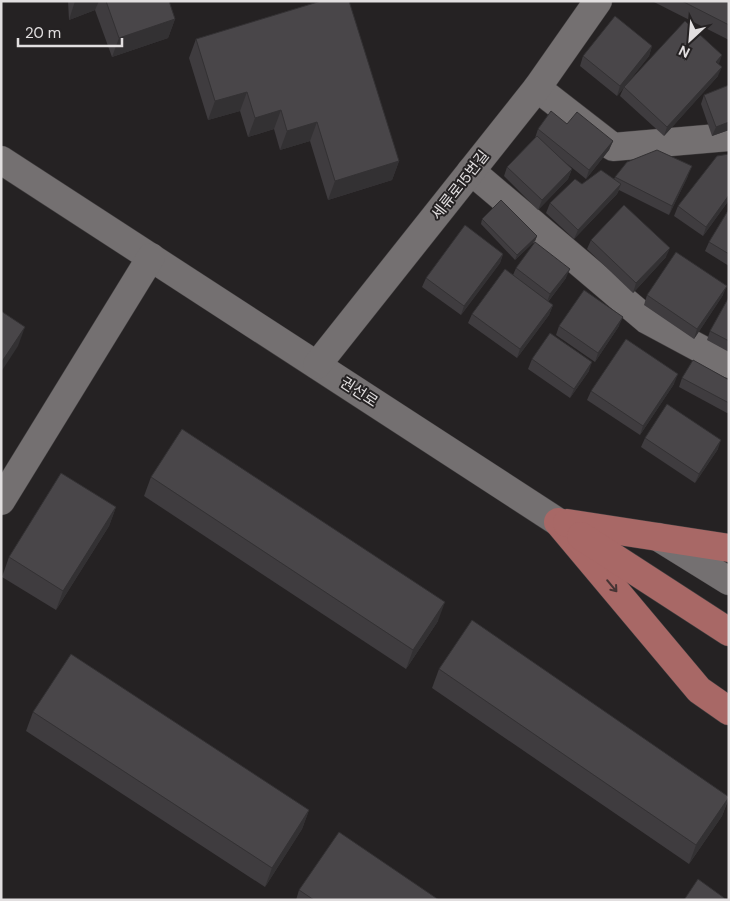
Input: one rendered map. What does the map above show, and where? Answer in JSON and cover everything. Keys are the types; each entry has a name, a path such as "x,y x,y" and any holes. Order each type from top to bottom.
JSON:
{"main road":[{"path":"558,522 729,548"},
{"path":"558,522 698,690 729,711"},
{"name":"권선로","path":"558,522 723,629"}],"street":[{"name":"세류로15번길","path":"317,365 537,88 598,1"},
{"path":"537,88 612,147 729,137"},
{"name":"권선로","path":"1,160 558,522"},
{"path":"471,171 646,320 729,364"},
{"path":"1,501 151,257"},
{"path":"658,537 729,581"}],"building":[{"path":"106,1 169,1 175,19 119,38"},
{"path":"321,1 349,1 399,161 335,181 317,122 287,131 281,110 255,118 247,92 215,101 196,39"},
{"path":"682,1 729,1 729,25"},
{"path":"615,16 652,46 620,86 583,56"},
{"path":"685,21 722,55 716,62 722,67 667,127 624,87"},
{"path":"729,85 729,122 716,127 704,95"},
{"path":"551,111 567,124 577,112 613,141 589,170 538,129"},
{"path":"537,136 572,169 542,200 507,167"},
{"path":"657,150 692,166 672,206 615,177 627,162"},
{"path":"729,154 729,195 706,227 678,206 717,156"},
{"path":"601,170 621,184 578,230 550,203 575,179 582,184"},
{"path":"501,200 537,236 517,255 482,219"},
{"path":"624,205 670,248 636,283 591,240"},
{"path":"729,209 729,254 709,242"},
{"path":"465,225 503,254 464,306 426,278"},
{"path":"535,242 570,269 550,294 516,268"},
{"path":"676,252 727,286 697,329 647,295"},
{"path":"505,269 553,305 520,349 472,314"},
{"path":"584,290 623,317 598,353 559,326"},
{"path":"729,297 729,341 710,331"},
{"path":"1,311 25,327 1,363"},
{"path":"550,333 592,362 574,389 532,359"},
{"path":"626,339 678,374 643,426 591,391"},
{"path":"693,360 729,380 729,403 682,378"},
{"path":"667,404 721,440 699,474 645,438"},
{"path":"182,429 445,602 413,650 151,477"},
{"path":"61,473 116,507 63,591 9,557"},
{"path":"472,620 729,797 696,845 439,669"},
{"path":"71,654 309,810 272,868 33,712"},
{"path":"339,832 439,900 314,900 299,890"},
{"path":"698,879 727,900 684,900"}]}
